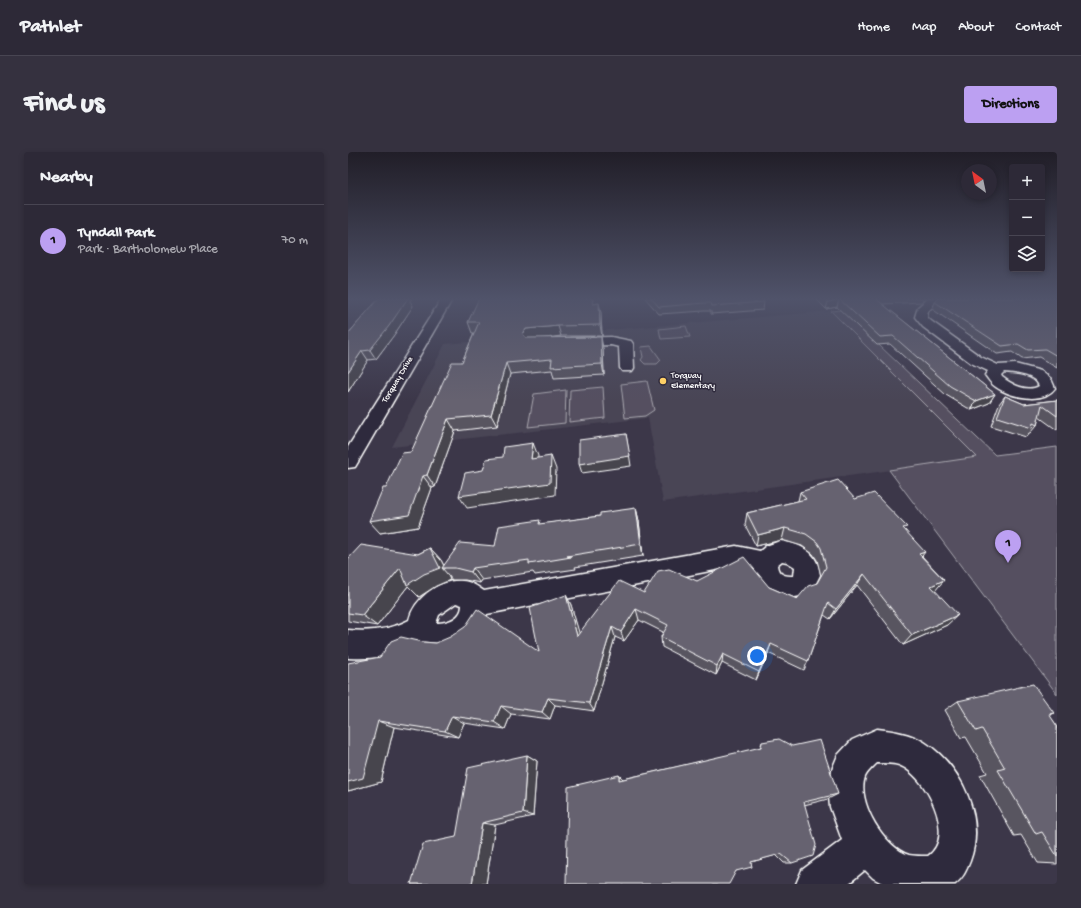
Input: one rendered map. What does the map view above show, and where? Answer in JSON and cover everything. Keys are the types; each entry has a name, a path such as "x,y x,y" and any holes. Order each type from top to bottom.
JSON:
{"street":[{"name":"Torquay Drive","path":"348,462 427,332"},
{"path":"938,332 976,360 997,370"},
{"path":"561,342 611,341 626,344 628,368"},
{"path":"477,605 499,599 736,556 765,562"},
{"path":"464,592 471,594 477,605 472,619 465,626 448,636 432,637 426,634 422,628 422,621 430,605 446,594 464,592"},
{"path":"348,644 365,646 399,640 422,628"},
{"path":"816,884 865,846"}],"shaded area":[{"name":"Torquay Elementary","path":"583,332 852,332 978,458 663,502 648,418 392,447 445,344"},
{"path":"660,332 688,332 690,337 661,339"},
{"path":"852,332 865,332 995,455 1057,447 1057,694 889,470 977,457"},
{"path":"651,346 661,360 657,364 645,364 641,360 643,357 641,347"},
{"path":"647,381 654,410 645,416 625,418 621,384"},
{"path":"603,387 605,418 569,422 570,390"},
{"path":"566,390 565,423 528,427 534,394"}],"building":[{"path":"350,332 384,332 370,350 362,351 348,372 348,334"},
{"path":"475,332 524,332 523,334 526,338 601,337 602,364 551,367 552,359 506,363 491,415 448,419 427,475 423,476 409,515 369,521 383,488 386,488 402,453 411,452 452,362 462,362"},
{"path":"875,332 918,332 995,394 976,401 950,386 893,336 880,337"},
{"path":"981,332 1057,332 1057,356 1045,349 1028,350 1018,344 1002,346"},
{"path":"1005,396 1024,404 1057,400 1057,416 1042,405 1037,425 1033,423 1032,428 997,417"},
{"path":"626,434 630,456 579,464 579,440"},
{"path":"533,443 531,459 551,456 550,483 459,496 465,473 483,470 486,459 503,457 504,447"},
{"path":"838,480 855,499 874,493 907,527 903,528 925,552 919,554 944,580 931,586 958,615 912,635 864,574 836,609 828,603 808,661 771,644 759,672 723,654 717,666 661,637 668,625 636,609 621,632 612,627 589,703 548,698 542,712 501,706 494,722 452,716 445,731 378,721 363,778 348,782 348,663 380,657 391,641 401,637 423,642 436,643 450,637 465,627 477,609 539,652 530,608 566,595 577,636 619,581 644,593 658,571 669,569 697,581 744,557 769,587 797,599 808,586 817,583 826,567 821,548 817,542 806,534 785,528 758,535 747,513 806,499 800,492"},
{"path":"636,508 641,544 529,564 529,560 473,568 471,572 455,568 442,568 460,543 495,546 499,526 540,520 539,524 600,516 600,513"},
{"path":"361,545 418,554 430,548 440,568 424,574 407,585 400,568 362,615 348,613 348,559"},
{"path":"1033,684 1054,713 1049,714 1057,726 1057,856 1042,832 1036,834 998,770 1005,768 982,729 976,731 958,701"},
{"path":"779,739 792,746 820,740 838,794 804,802 816,845 813,856 792,863 781,854 751,862 752,867 736,871 729,884 566,884 568,787 619,775 619,780 761,747 762,742"},
{"path":"527,755 523,813 482,823 472,884 411,884 423,844 456,837 468,768"}],"place":[{"name":"Torquay Elementary","path":"663,381"},
{"name":"Tyndall Park","path":"1008,563"}]}
